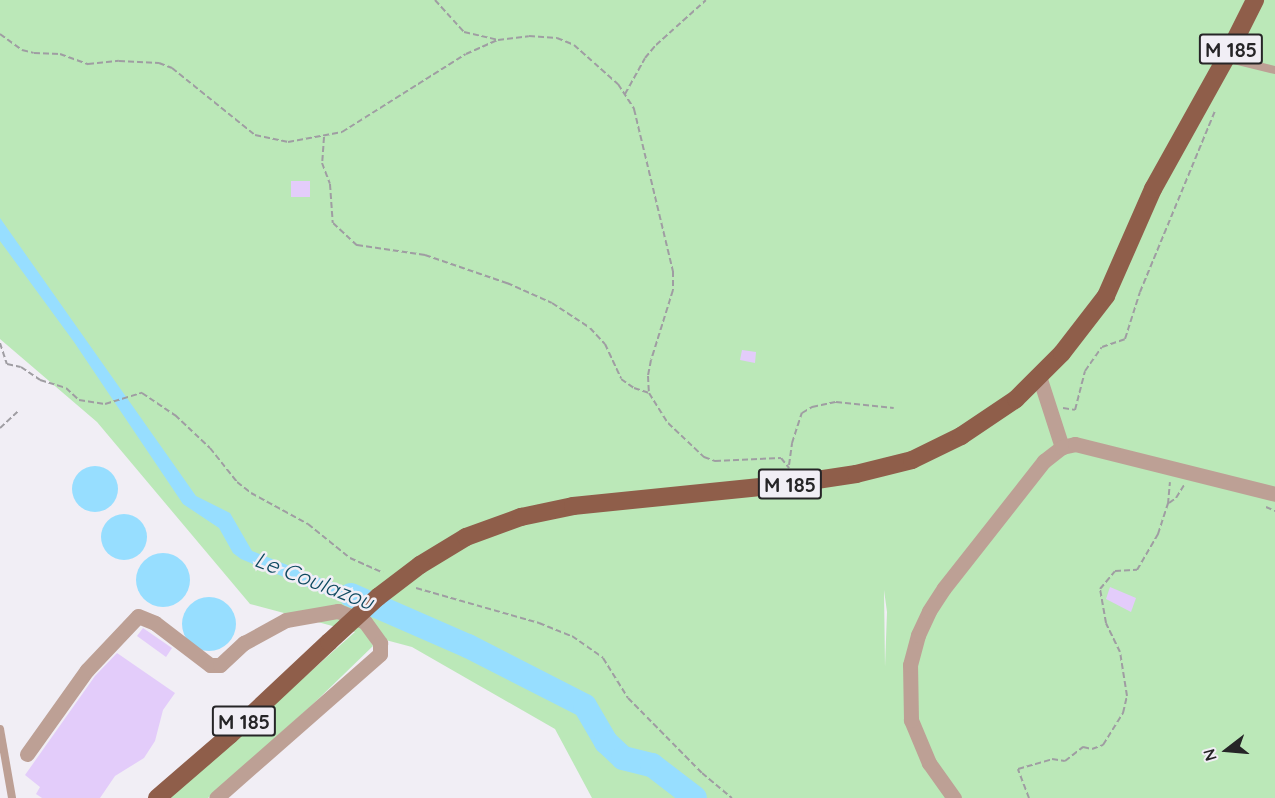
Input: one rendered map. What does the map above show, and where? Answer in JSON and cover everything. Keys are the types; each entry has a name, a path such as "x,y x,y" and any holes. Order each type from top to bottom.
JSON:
{"main road":[{"name":"M 185","path":"157,798 230,735 378,597 420,565 466,537 521,517 573,506 790,484 855,474 912,460 961,436 1016,399 1062,353 1106,296 1153,189 1178,145 1211,101 1226,58 1255,0"}],"street":[{"path":"1039,376 1062,447"},
{"path":"954,798 929,764 911,720 910,665 918,635 929,611 944,588 1044,461 1062,447 1075,444 1275,494"},
{"path":"27,754 87,670 138,616 155,623 210,666 220,665 244,643 286,620 338,611 365,622 380,643 380,654 216,798"}],"lane":[{"path":"1226,58 1275,70"},
{"path":"0,729 9,765 12,798"}],"path":[{"path":"435,0 464,32 498,40"},
{"path":"625,94 645,58 656,45 706,0"},
{"path":"0,34 22,50 60,54 88,64 119,61 159,63 172,68 255,135 288,142 342,132 466,54 498,40 529,36 557,38 574,45 625,94 634,109 673,271 673,290 651,360 648,376 649,393 668,423 704,457 716,461 781,458 789,465"},
{"path":"1049,405 1075,410 1085,371 1102,347 1125,339 1140,292 1211,101"},
{"path":"324,137 322,163 330,184 333,223 357,245 425,255 507,283 552,303 590,328 605,344 621,379 634,388 649,393"},
{"path":"0,343 7,364 21,367 40,380 66,388 79,400 105,404 142,393 175,415 210,448 244,488 308,524 350,558 383,573"},
{"path":"790,484 789,465 792,443 802,413 812,406 836,402 894,408"},
{"path":"0,428 18,411"},
{"path":"1029,798 1018,769 1052,759 1065,761 1083,747 1092,749 1103,746 1123,713 1127,696 1120,652 1106,623 1100,589 1115,571 1137,570 1158,534 1168,504 1174,468"},
{"path":"416,588 539,623 572,636 603,658 628,698 702,772 732,798"}],"green space":[{"path":"0,0 1275,0 1275,798 592,798 555,729 412,647 367,635 373,646 311,706 208,798 168,798 355,632 250,604 97,422 0,339","holes":["884,590 887,612 885,667"]}],"water":[{"path":"0,218 196,496 230,513 252,551 325,580 377,596 360,609 241,559 233,553 219,528 183,504 74,342 0,241"},
{"path":"95,466 111,473 118,489 111,505 95,512 79,505 72,489 79,473"},
{"path":"124,514 140,521 147,537 140,553 124,560 108,553 101,537 108,521"},
{"path":"158,553 168,553 178,557 186,565 190,580 186,595 178,603 168,607 158,607 148,603 140,595 136,585 136,575 140,565 148,557"},
{"path":"204,597 214,597 224,601 232,609 236,624 232,639 224,647 214,651 204,651 194,647 186,639 182,629 182,619 186,609 194,601"}],"building":[{"path":"291,181 310,181 310,197 291,197"},
{"path":"742,350 756,352 755,363 740,360"},
{"path":"1110,587 1136,598 1131,612 1106,599"},
{"path":"143,628 172,648 166,657 137,636"},
{"path":"117,653 175,693 163,710 155,741 144,758 115,776 100,798 42,798 36,794 40,787 25,775 95,676"}],"waterway":[{"name":"Le Coulazou","path":"351,595 468,646 585,706 606,742 623,758 652,765 695,798"}]}
